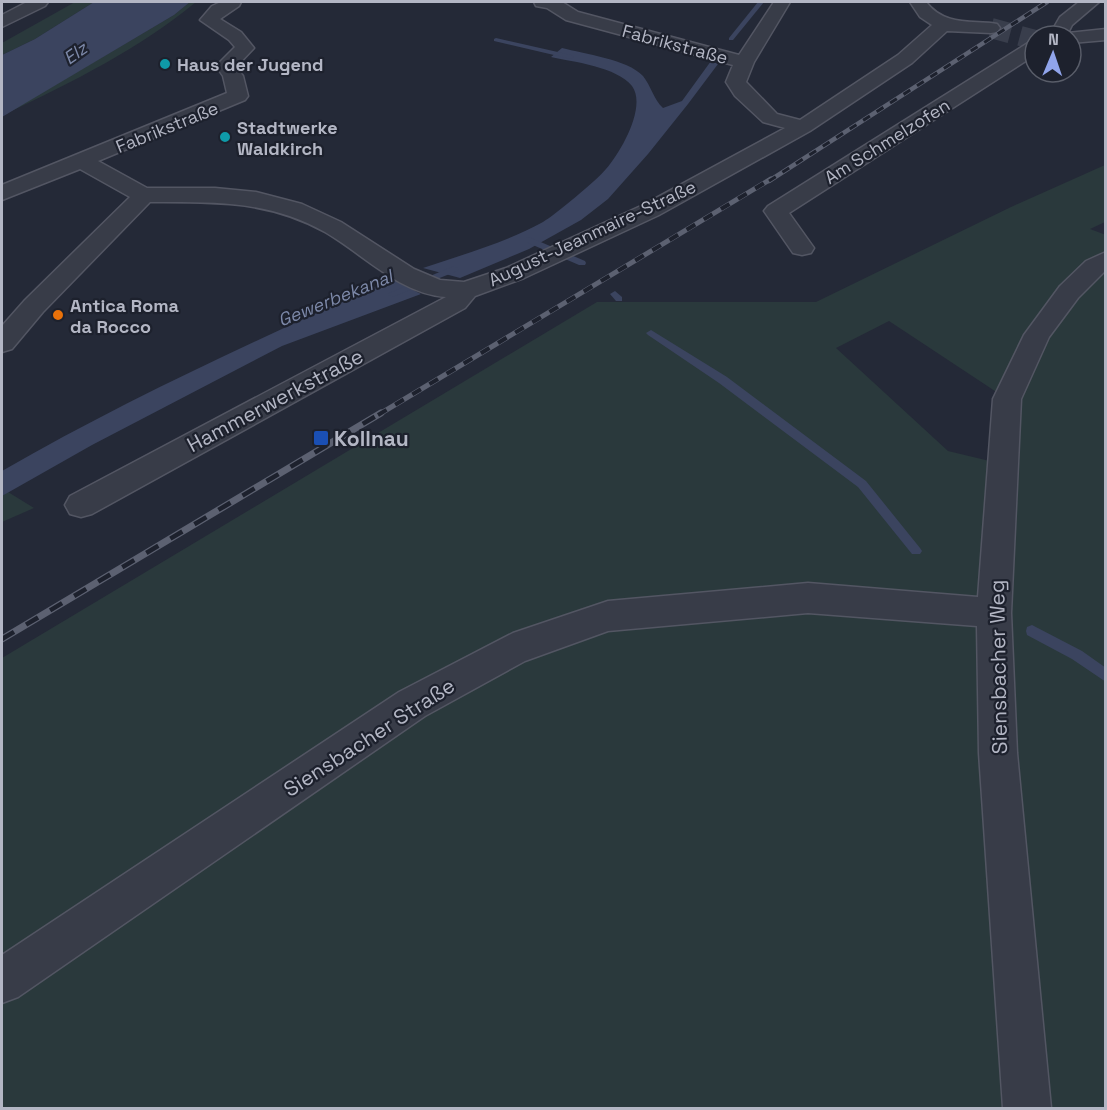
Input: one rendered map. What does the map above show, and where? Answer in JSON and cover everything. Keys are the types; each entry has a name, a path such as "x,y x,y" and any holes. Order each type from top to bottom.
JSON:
{"street":[{"path":"2,22 39,2"},
{"name":"Fabrikstraße","path":"2,193 238,96 233,76 226,66 245,48 235,36 209,20 218,10 233,2"},
{"name":"Fabrikstraße","path":"549,2 572,16 744,62 736,82 742,92 770,118 803,128"},
{"path":"744,62 782,2"},
{"path":"918,2 926,13 943,25 991,28"},
{"path":"1064,24 1090,2"},
{"name":"August-Jeanmaire-Straße","path":"82,161 143,195 215,195 256,199 294,209 333,227 405,274 436,288 466,290 515,273 651,210 803,128 905,59 943,25"},
{"path":"1083,37 1106,34"},
{"name":"Am Schmelzofen","path":"802,248 776,211 1023,55"},
{"path":"2,343 34,306 135,206 143,195"},
{"name":"Siensbacher Weg","path":"1027,1108 998,753 994,613 1007,399 1037,335 1069,292 1095,266 1106,259"},
{"name":"Hammerwerkstraße","path":"81,505 456,302 466,290"},
{"name":"Siensbacher Straße","path":"2,981 412,704 513,649 608,616 808,598 994,613"}],"shaded area":[{"path":"75,2 94,2 35,39 2,55 2,43"},
{"path":"190,2 196,2 175,19 129,49 7,113 174,15"},
{"path":"1105,165 1105,222 1090,229 1106,235 1105,1108 2,1108 2,658 597,302 816,302 1011,207","holes":["889,321 1007,399 1002,464 948,451 836,348"]},
{"path":"8,492 34,508 2,522 2,496"}],"water":[{"name":"Elz","path":"94,2 190,2 174,15 2,117 2,55 35,39"},
{"path":"562,48 616,61 636,70 643,76 663,108 682,101 711,61 718,64 648,154 608,199 581,220 529,249 460,278 423,268 499,242 543,222 594,181 606,169 625,141 636,105 636,95 632,86 616,74 606,70 551,57"},
{"path":"392,279 421,294 282,346 92,445 2,496 2,471 194,370"}],"waterway":[{"name":"Gewerbekanal","path":"731,39 761,2"},
{"name":"Gewerbekanal","path":"496,40 571,57"},
{"path":"529,240 582,263"},
{"name":"Gewerbekanal","path":"392,294 454,269"},
{"path":"615,294 619,299"},
{"path":"651,333 723,380 862,484 916,551"},
{"path":"1032,631 1077,655 1106,676"}],"tunnel":[{"path":"991,28 1023,37"}],"railway":[{"path":"769,181 1047,2"},
{"path":"378,415 771,179"},
{"path":"2,639 381,413"}],"place":[{"name":"Haus der Jugend","path":"165,64"},
{"name":"Stadtwerke Waldkirch","path":"225,137"},
{"name":"Antica Roma da Rocco","path":"58,315"},
{"name":"Kollnau","path":"321,438"}]}
